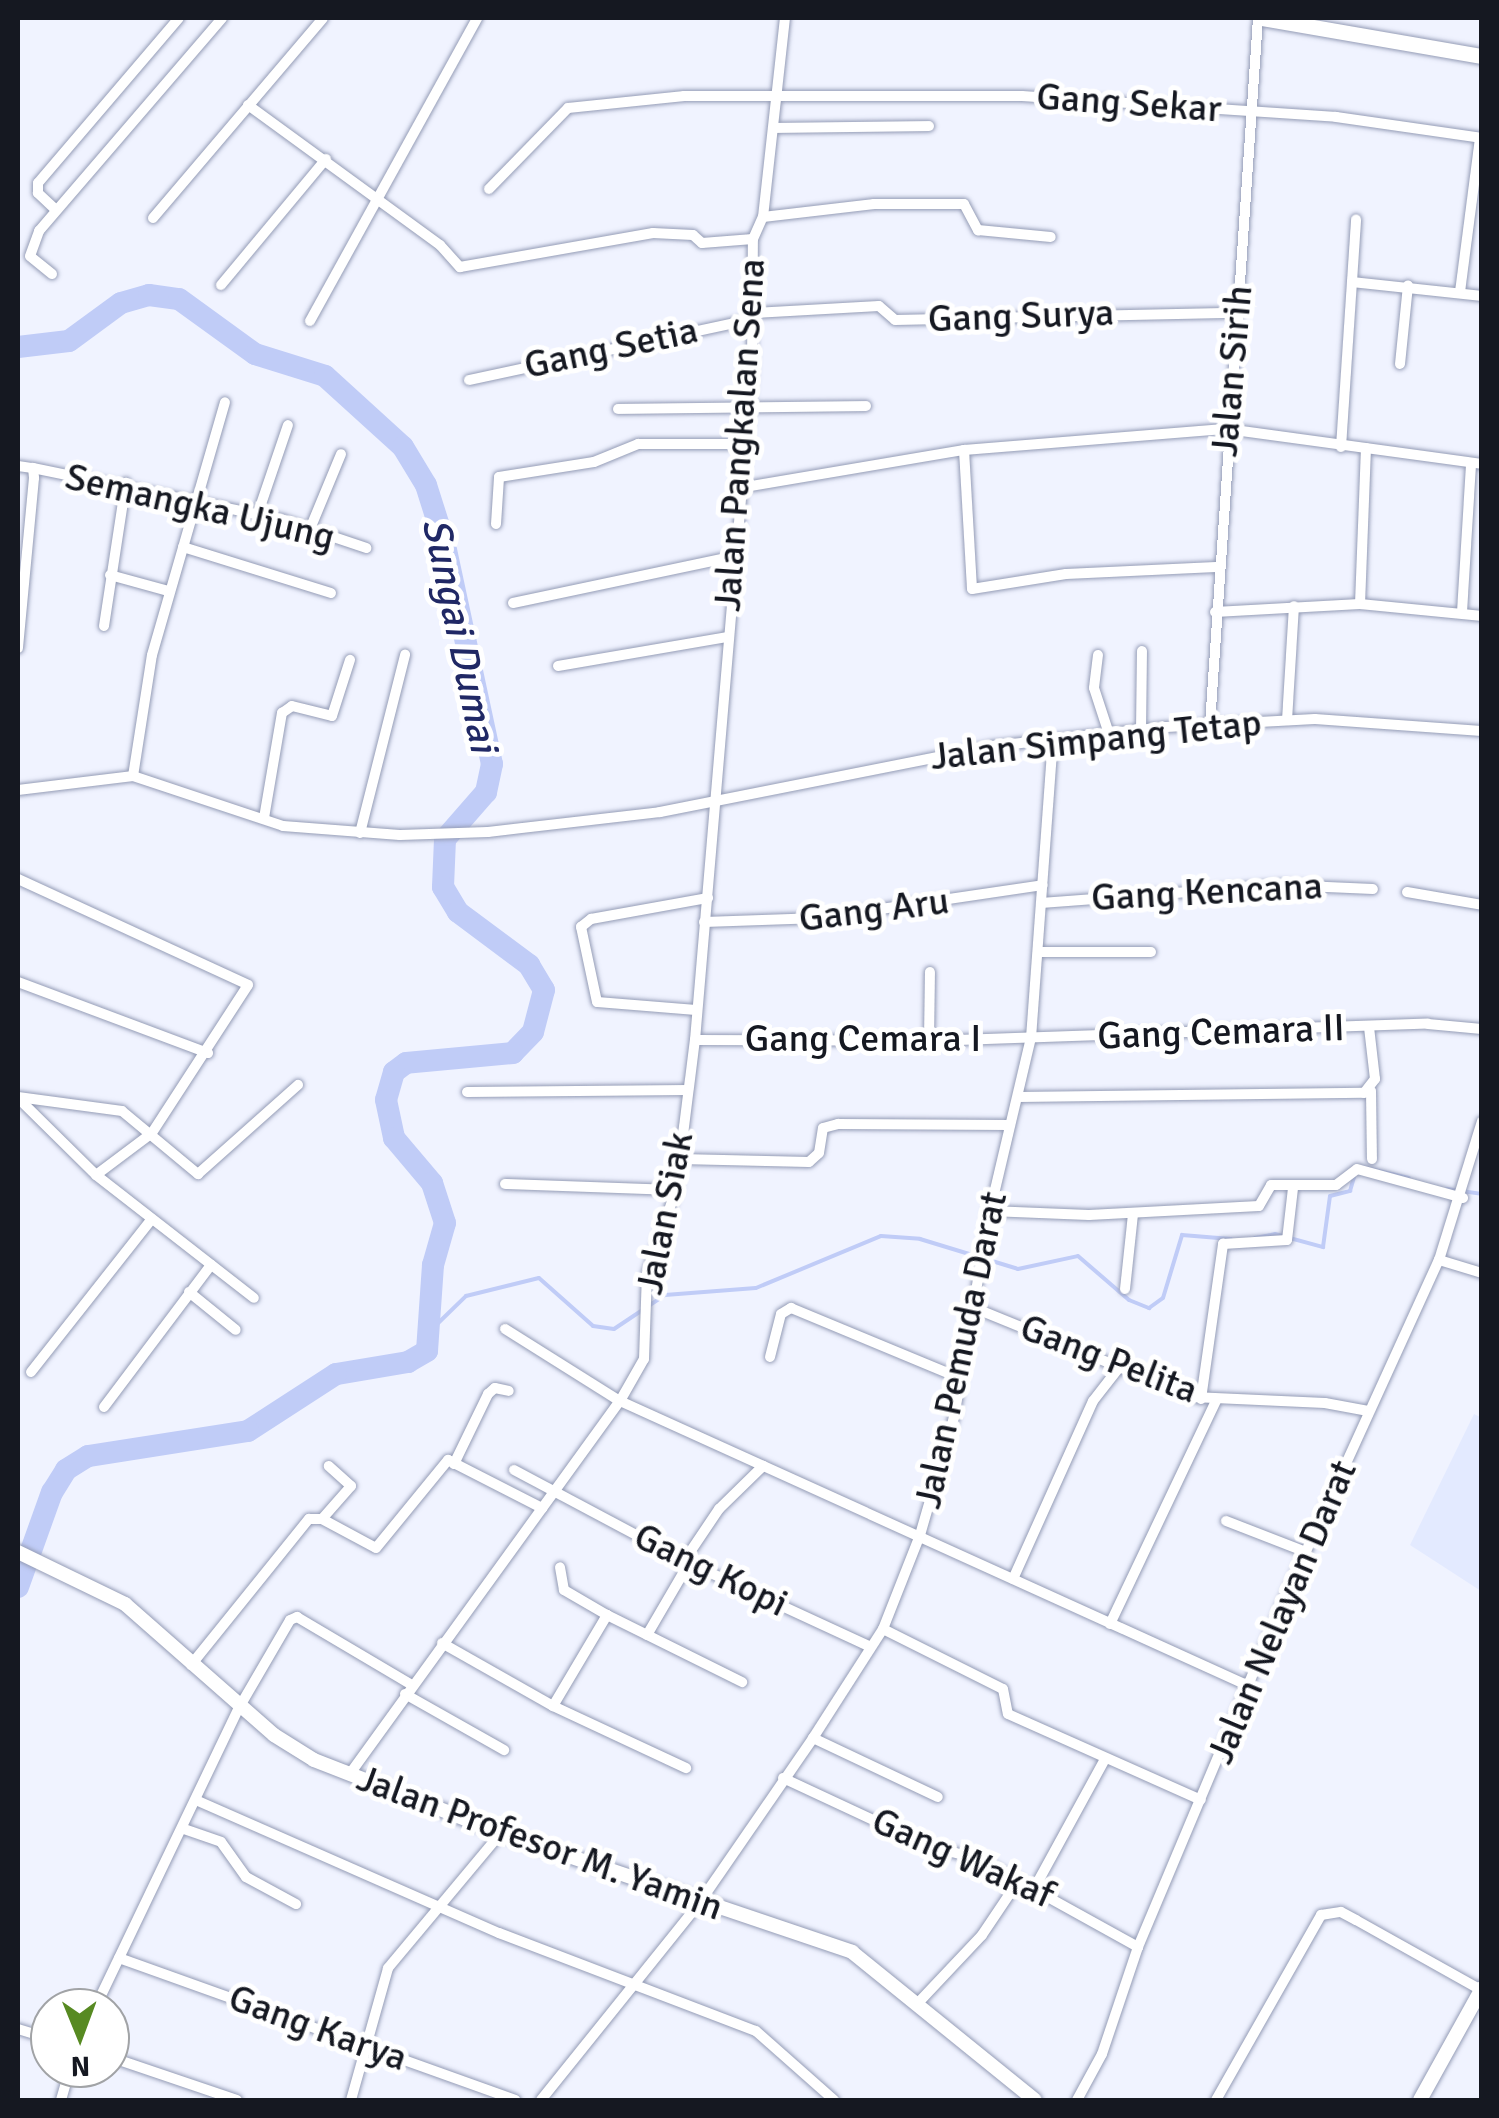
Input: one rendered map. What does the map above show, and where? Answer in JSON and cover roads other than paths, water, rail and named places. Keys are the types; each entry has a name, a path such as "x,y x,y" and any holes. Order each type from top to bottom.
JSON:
{"main road":[{"path":"1260,18 1482,56"}],"street":[{"path":"56,210 38,193 38,183 179,18"},
{"path":"52,274 32,261 30,250 56,210 222,18"},
{"path":"153,218 323,18"},
{"path":"310,321 477,18"},
{"name":"Jalan Pangkalan Sena","path":"714,796 731,557 748,406 753,239 764,216 776,128 774,93 786,18"},
{"name":"Jalan Sirih","path":"1210,724 1216,567 1260,18"},
{"name":"Gang Sekar","path":"489,189 573,106 774,93 1022,96 1253,111 1481,138"},
{"path":"248,104 326,159 460,267 653,233 693,235 702,243 753,239"},
{"path":"776,128 929,126"},
{"path":"1460,292 1477,196 1481,138"},
{"path":"221,285 326,159"},
{"path":"764,216 874,204 964,204 978,230 1051,237"},
{"path":"1340,447 1356,219"},
{"path":"1352,282 1408,284 1482,296"},
{"path":"1400,364 1408,284"},
{"name":"Gang Surya","path":"753,316 879,306 895,320 1236,313"},
{"name":"Gang Setia","path":"469,380 753,316"},
{"path":"18,790 133,776 168,591 225,402"},
{"path":"618,409 866,406"},
{"path":"257,516 288,425"},
{"path":"739,488 964,450 1227,429 1476,463 1462,612"},
{"path":"496,524 499,476 594,462 638,444 741,444"},
{"path":"1360,604 1366,448"},
{"path":"964,450 972,589 1066,574 1216,567"},
{"path":"310,529 342,454"},
{"name":"Semangka Ujung","path":"18,466 126,484 310,529 366,548"},
{"path":"18,648 33,468"},
{"path":"104,626 126,484"},
{"path":"183,547 331,593"},
{"path":"514,602 731,557"},
{"path":"110,575 168,591"},
{"path":"1215,612 1360,604 1482,616"},
{"path":"1287,720 1294,606"},
{"path":"558,666 727,637"},
{"path":"1141,730 1142,651"},
{"path":"360,834 405,654"},
{"path":"1098,656 1094,688 1110,734"},
{"path":"264,818 282,712 292,706 332,716 350,660"},
{"name":"Jalan Simpang Tetap","path":"133,776 264,818 360,834 400,836 488,832 660,812 714,796 1052,740 1141,730 1287,720 1394,720 1482,731"},
{"name":"Jalan Pemuda Darat","path":"541,2100 700,1902 814,1738 883,1629 920,1535 960,1378 990,1211 1032,1038 1052,740"},
{"name":"Jalan Siak","path":"349,1775 641,1369 648,1274 676,1190 680,1159 708,898 714,796"},
{"path":"18,878 245,982 246,998 152,1133 96,1176"},
{"name":"Gang Aru","path":"704,922 820,918 1043,885"},
{"name":"Gang Kencana","path":"1041,903 1282,885 1373,889"},
{"path":"1407,892 1482,905"},
{"path":"696,1010 597,1002 581,927 590,919 708,898"},
{"path":"1039,952 1151,952"},
{"path":"929,1041 930,972"},
{"path":"18,982 208,1053"},
{"name":"Gang Cemara II","path":"1032,1038 1411,1025 1482,1029"},
{"path":"1370,1027 1372,1159"},
{"name":"Gang Cemara I","path":"694,1040 1032,1038"},
{"path":"18,1097 118,1110 152,1133 194,1173 203,1173 298,1084"},
{"path":"467,1092 688,1090"},
{"path":"1018,1097 1371,1091"},
{"path":"18,1097 96,1176 254,1298"},
{"name":"Jalan Nelayan Darat","path":"1077,2100 1102,2054 1138,1947 1306,1552 1439,1260 1469,1178 1482,1121"},
{"path":"680,1159 809,1162 817,1157 822,1128 838,1124 1009,1126"},
{"path":"990,1211 1132,1214 1262,1205 1268,1187 1338,1184 1354,1169 1463,1197"},
{"path":"505,1184 676,1190"},
{"path":"1201,1399 1221,1249 1230,1240 1288,1236 1294,1188"},
{"path":"1125,1289 1132,1214"},
{"path":"30,1372 152,1219"},
{"path":"1439,1260 1482,1273"},
{"path":"104,1407 211,1265"},
{"path":"189,1292 236,1330"},
{"name":"Gang Pelita","path":"972,1307 1118,1369 1201,1399 1368,1411"},
{"path":"770,1357 782,1314 791,1308 960,1378"},
{"path":"505,1329 620,1401 1249,1686"},
{"path":"1013,1579 1094,1400 1118,1369"},
{"path":"454,1464 488,1394 495,1388 509,1392"},
{"path":"1110,1624 1217,1398"},
{"path":"322,1519 376,1548 442,1463 454,1464 542,1508"},
{"path":"190,1665 304,1524 322,1519 351,1486 329,1466"},
{"path":"647,1635 718,1509 763,1466"},
{"name":"Gang Kopi","path":"514,1470 686,1562 871,1647"},
{"path":"1226,1521 1306,1552"},
{"name":"Jalan Profesor M. Yamin","path":"18,1552 125,1604 274,1735 349,1775 501,1834 852,1952 1035,2100"},
{"path":"560,1567 564,1590 742,1682"},
{"path":"553,1706 607,1615"},
{"path":"105,1988 198,1801 240,1706 294,1617 504,1750"},
{"path":"883,1629 997,1685 1008,1714 1202,1800"},
{"path":"442,1643 553,1706 686,1768"},
{"path":"814,1738 938,1797"},
{"path":"1035,1887 1105,1759"},
{"name":"Gang Wakaf","path":"783,1778 1035,1887 1138,1947"},
{"path":"198,1801 632,1985 756,2030 834,2100"},
{"path":"184,1828 221,1842 246,1877 296,1904"},
{"path":"351,2100 383,1978 439,1904 501,1834"},
{"path":"918,2004 982,1935 1020,1880"},
{"path":"1216,2100 1321,1915 1341,1912 1481,1989 1420,2100"},
{"name":"Gang Karya","path":"119,1958 515,2100"},
{"path":"130,2064 236,2100"}],"waterway":[{"name":"Sungai Dumai","path":"18,347 69,341 121,303 149,295 179,299 255,354 325,376 403,447 426,485 445,545 492,764 486,792 445,839 443,887 458,912 529,965 544,990 533,1032 513,1053 406,1063 394,1072 386,1100 394,1138 432,1183 445,1223 433,1265 427,1351 408,1362 336,1374 248,1431 88,1456 66,1470 52,1492 18,1587"},
{"path":"1361,1167 1409,1178"},
{"path":"1255,1238 1275,1234 1323,1247 1330,1196 1350,1191 1354,1177"},
{"path":"1447,1189 1482,1194"},
{"path":"431,1330 466,1296 539,1278 593,1326 614,1329 665,1295 756,1288 881,1236 920,1239 1018,1269 1078,1256 1129,1300 1149,1308 1163,1298 1182,1235 1231,1239"}]}
